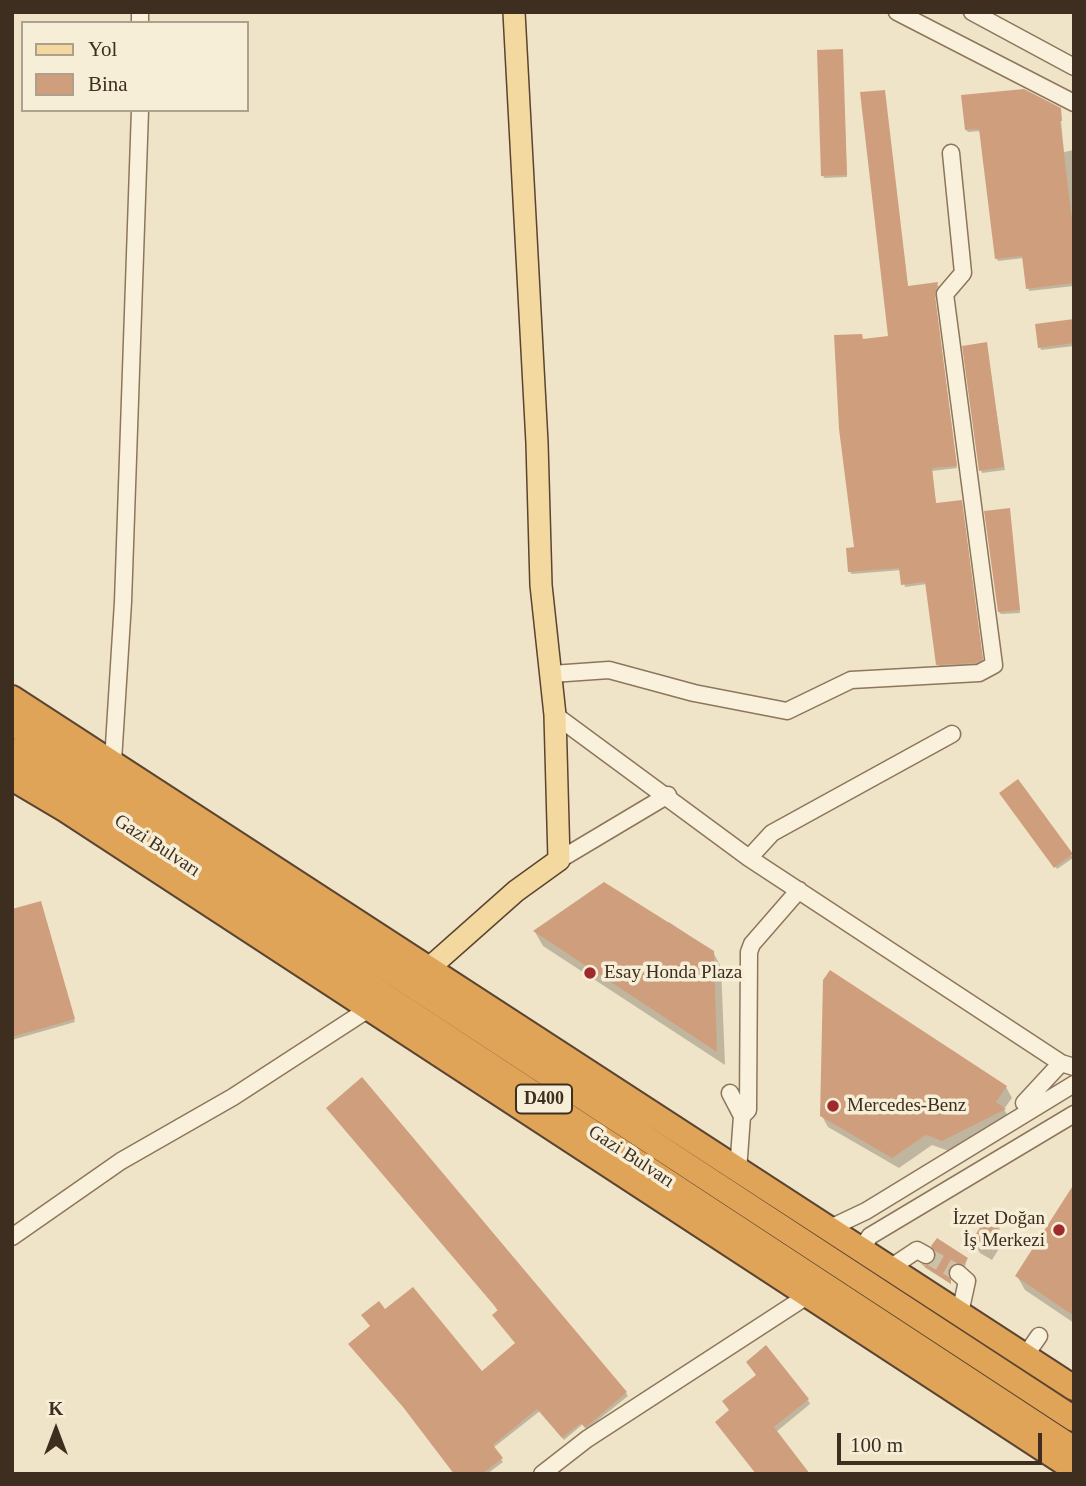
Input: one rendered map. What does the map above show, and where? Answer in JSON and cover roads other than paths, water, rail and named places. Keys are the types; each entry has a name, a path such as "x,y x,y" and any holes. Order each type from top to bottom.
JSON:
{"highway":[{"path":"12,698 113,761 1074,1388"},
{"name":"Gazi Bulvarı","path":"12,723 1074,1419"},
{"name":"Gazi Bulvarı","path":"12,751 374,1001 1074,1449"},
{"path":"12,778 374,1001 807,1296 1074,1469"}],"main road":[{"path":"428,969 516,891 559,860 555,715 541,585 537,443 514,12"}],"street":[{"path":"897,12 1074,103"},
{"path":"972,12 1074,67"},
{"path":"113,761 123,602 140,112"},
{"path":"552,674 609,670 694,693 787,711 850,680 979,673 994,666 945,294 963,273 951,153"},
{"path":"555,715 749,858 1068,1065 1024,1102"},
{"path":"749,858 772,833 952,734"},
{"path":"559,860 667,795"},
{"path":"742,1116 748,1110 749,953 752,944 799,890"},
{"path":"12,1237 121,1161 233,1097 374,1001"},
{"path":"828,1228 866,1211 1074,1084"},
{"path":"730,1093 742,1116 738,1171"},
{"path":"861,1249 870,1236 1074,1114"},
{"path":"890,1268 917,1250 926,1255"},
{"path":"958,1273 967,1281 960,1313"},
{"path":"542,1474 587,1439 807,1296"},
{"path":"1026,1356 1039,1336"}],"tunnel":[{"path":"926,1255 958,1273"}],"place":[{"name":"Esay Honda Plaza","path":"590,973"},
{"name":"Mercedes-Benz","path":"833,1106"},
{"name":"İzzet Doğan İş Merkezi","path":"1059,1230"}]}
